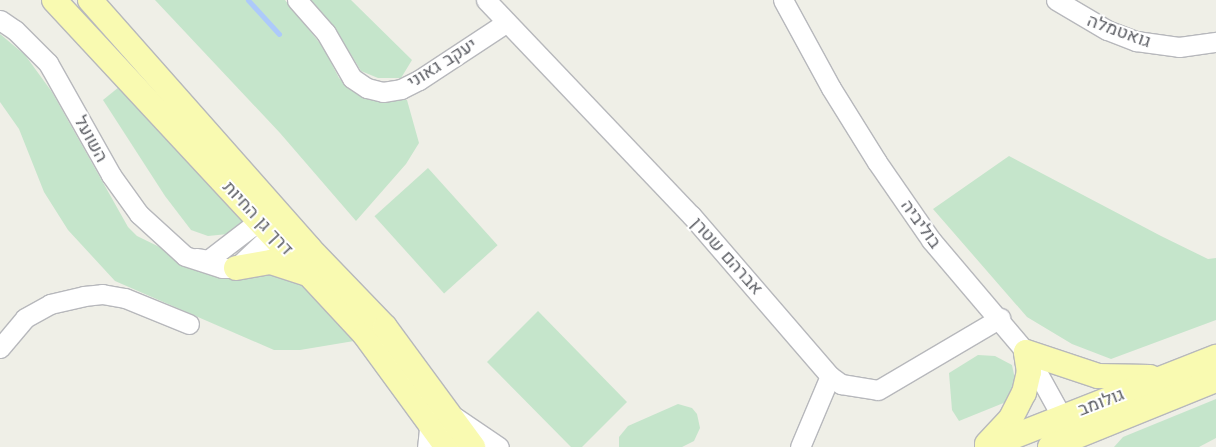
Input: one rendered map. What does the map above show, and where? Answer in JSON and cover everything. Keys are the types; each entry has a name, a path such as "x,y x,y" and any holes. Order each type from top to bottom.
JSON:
{"main road":[{"name":"דרך גן החיות","path":"54,0 273,224 385,327 453,416 473,447"},
{"name":"דרך גן החיות","path":"90,0 273,224 310,275 366,335 425,414 446,447"},
{"path":"236,268 272,262 310,275"},
{"path":"982,447 1001,430 1018,406 1029,372 1026,352 1098,376 1167,377"},
{"name":"גולומב","path":"987,447 1216,357"},
{"name":"גולומב","path":"1050,447 1076,442 1115,421 1216,380"},
{"path":"1100,447 1102,435 1115,421"}],"street":[{"name":"יעקב גאוני","path":"297,0 326,33 352,78 366,88 383,92 401,89 419,80 507,22"},
{"name":"אברהם שטרן","path":"486,0 691,215 830,376 856,389 878,390 1000,318"},
{"name":"בוליביה","path":"783,0 850,119 911,212 930,240 1000,318 1026,352 1076,442"},
{"name":"גואטמלה","path":"1056,0 1106,30 1136,41 1179,47 1216,42"},
{"name":"השועל","path":"0,20 15,30 48,63 110,175 139,214 185,256 222,268 236,268"},
{"path":"185,256 208,260 237,236 273,224"},
{"path":"236,268 273,224"},
{"path":"0,348 24,318 50,304 84,296 102,294 125,298 189,324"},
{"path":"800,447 830,376"},
{"path":"425,414 429,429 427,447"},
{"path":"453,416 499,447"}],"green space":[{"path":"155,0 285,0 323,47 339,78 359,95 372,100 407,100 419,143 406,164 356,221 280,133"},
{"path":"311,0 351,0 412,60 401,78 378,78 361,71 333,25"},
{"path":"0,34 25,55 52,92 128,227 137,236 178,256 261,270 302,283 360,340 300,350 274,350 115,281 68,230 44,192 19,129 0,102"},
{"path":"119,87 247,213 244,225 228,234 208,236 191,230 165,196 103,100"},
{"path":"1009,156 1161,236 1208,259 1216,258 1216,320 1111,359 1072,344 1027,317 933,209"},
{"path":"428,168 498,245 444,293 374,216"},
{"path":"538,311 627,402 582,447 571,447 487,362"},
{"path":"978,355 995,356 1012,365 1016,384 1006,402 959,421 952,410 949,373"},
{"path":"1216,399 1216,438 1199,447 1114,447 1123,437"},
{"path":"678,404 692,408 697,414 700,428 694,441 682,447 619,447 619,437 628,426"}],"waterway":[{"path":"248,0 279,34"}]}
